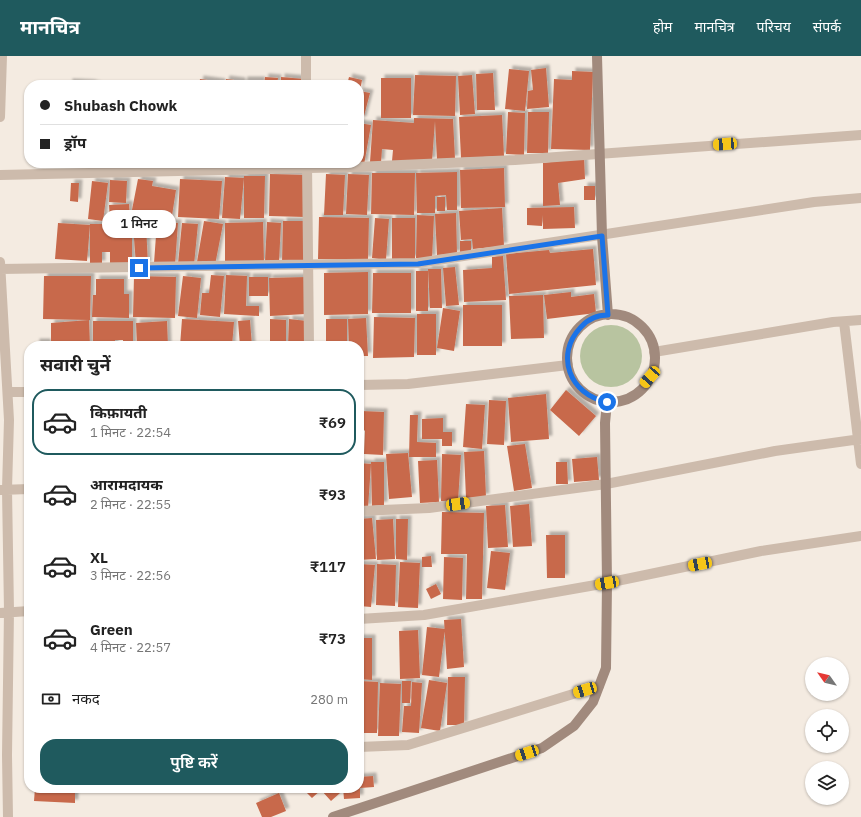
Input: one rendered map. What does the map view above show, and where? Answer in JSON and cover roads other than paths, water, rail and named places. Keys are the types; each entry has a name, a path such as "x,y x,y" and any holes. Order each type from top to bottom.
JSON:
{"street":[{"path":"0,117 2,56"},
{"path":"306,56 306,80"},
{"path":"597,56 601,153 602,236 608,315"},
{"path":"364,164 499,160 861,135"},
{"path":"0,175 215,168"},
{"path":"307,168 309,341"},
{"path":"0,269 418,264 814,202 861,198"},
{"path":"0,262 3,372 8,392 5,421 4,490 5,612 3,756 8,817"},
{"path":"600,315 608,315 621,315 637,322 648,334 654,352 655,362 650,377 635,394 622,400 607,402 584,393 572,380 567,359 569,344 572,336 587,320 600,315"},
{"path":"654,352 861,320"},
{"path":"844,322 861,464"},
{"path":"364,385 408,384 568,365"},
{"path":"8,392 24,392"},
{"path":"333,817 542,748 574,726 594,702 606,668 607,583 605,423 607,402"},
{"path":"364,511 428,508 606,484 775,451 859,439"},
{"path":"4,490 24,489"},
{"path":"364,619 424,615 607,583 761,551 861,536"},
{"path":"5,612 24,611"},
{"path":"364,747 408,745 599,686"}]}
